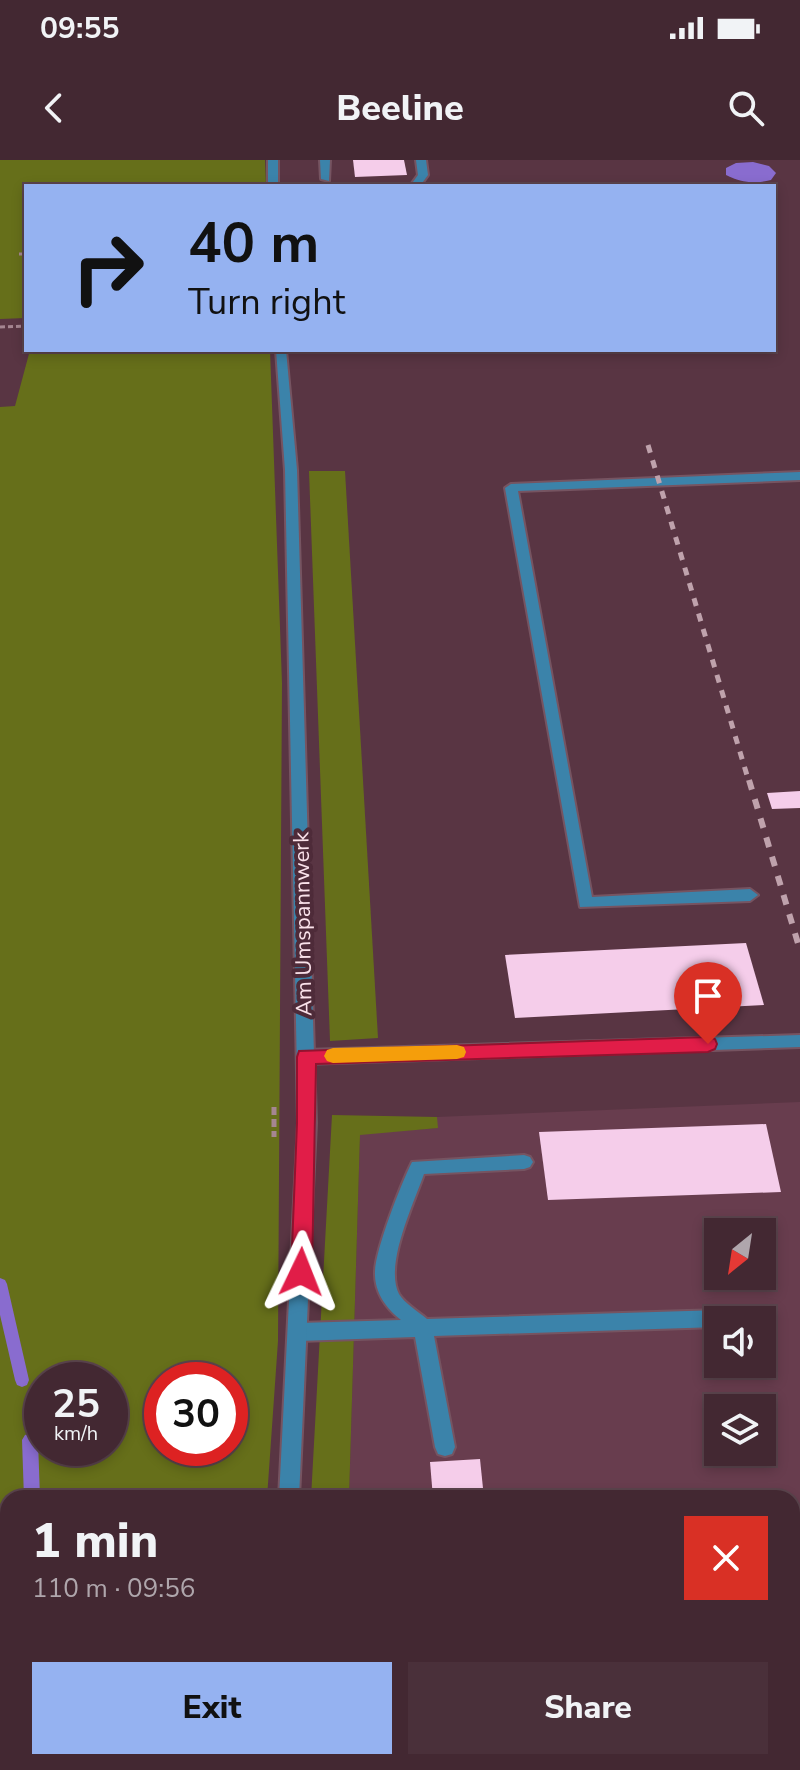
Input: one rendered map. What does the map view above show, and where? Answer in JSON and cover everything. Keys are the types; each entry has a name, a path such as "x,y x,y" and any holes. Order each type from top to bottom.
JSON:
{"street":[{"path":"273,160 273,184"},
{"path":"325,160 326,179"},
{"path":"416,184 423,175 421,160"},
{"name":"Am Umspannwerk","path":"281,352 291,470 307,1123 289,1490"},
{"path":"750,895 585,903 511,488 800,476"},
{"path":"306,1057 800,1041"},
{"path":"445,1447 423,1328 391,1300 384,1272 396,1227 418,1167 524,1162"},
{"path":"299,1332 704,1319"}],"path":[{"path":"19,254 24,254"},
{"path":"0,327 24,326"}],"shaded area":[{"path":"753,162 769,166 776,173 771,180 754,182 726,175 726,168 736,163"},
{"path":"800,1102 800,1490 349,1490 360,1134 437,1128 437,1117"}],"green space":[{"path":"0,160 265,160 266,184 24,184 24,318 0,319"},
{"path":"29,352 270,352 282,683 278,1341 268,1490 0,1490 0,407 15,406"},
{"path":"309,471 345,471 378,1038 330,1041"},
{"path":"332,1115 437,1117 438,1128 360,1135 349,1490 311,1490"}],"building":[{"path":"353,160 404,160 407,175 355,177"},
{"path":"800,791 800,808 772,809 767,793"},
{"path":"746,943 764,1005 515,1018 505,955"},
{"path":"766,1124 781,1192 548,1200 539,1132"},
{"path":"480,1459 483,1490 432,1490 430,1462"}],"waterway":[{"path":"0,1284 22,1380"},
{"path":"31,1466 32,1490"}],"railway":[{"path":"648,445 749,782"},
{"path":"749,780 800,950"}],"slow traffic":[{"path":"333,1056 457,1052"}],"route":[{"path":"301,1272 307,1123 306,1057 708,1044"}]}
